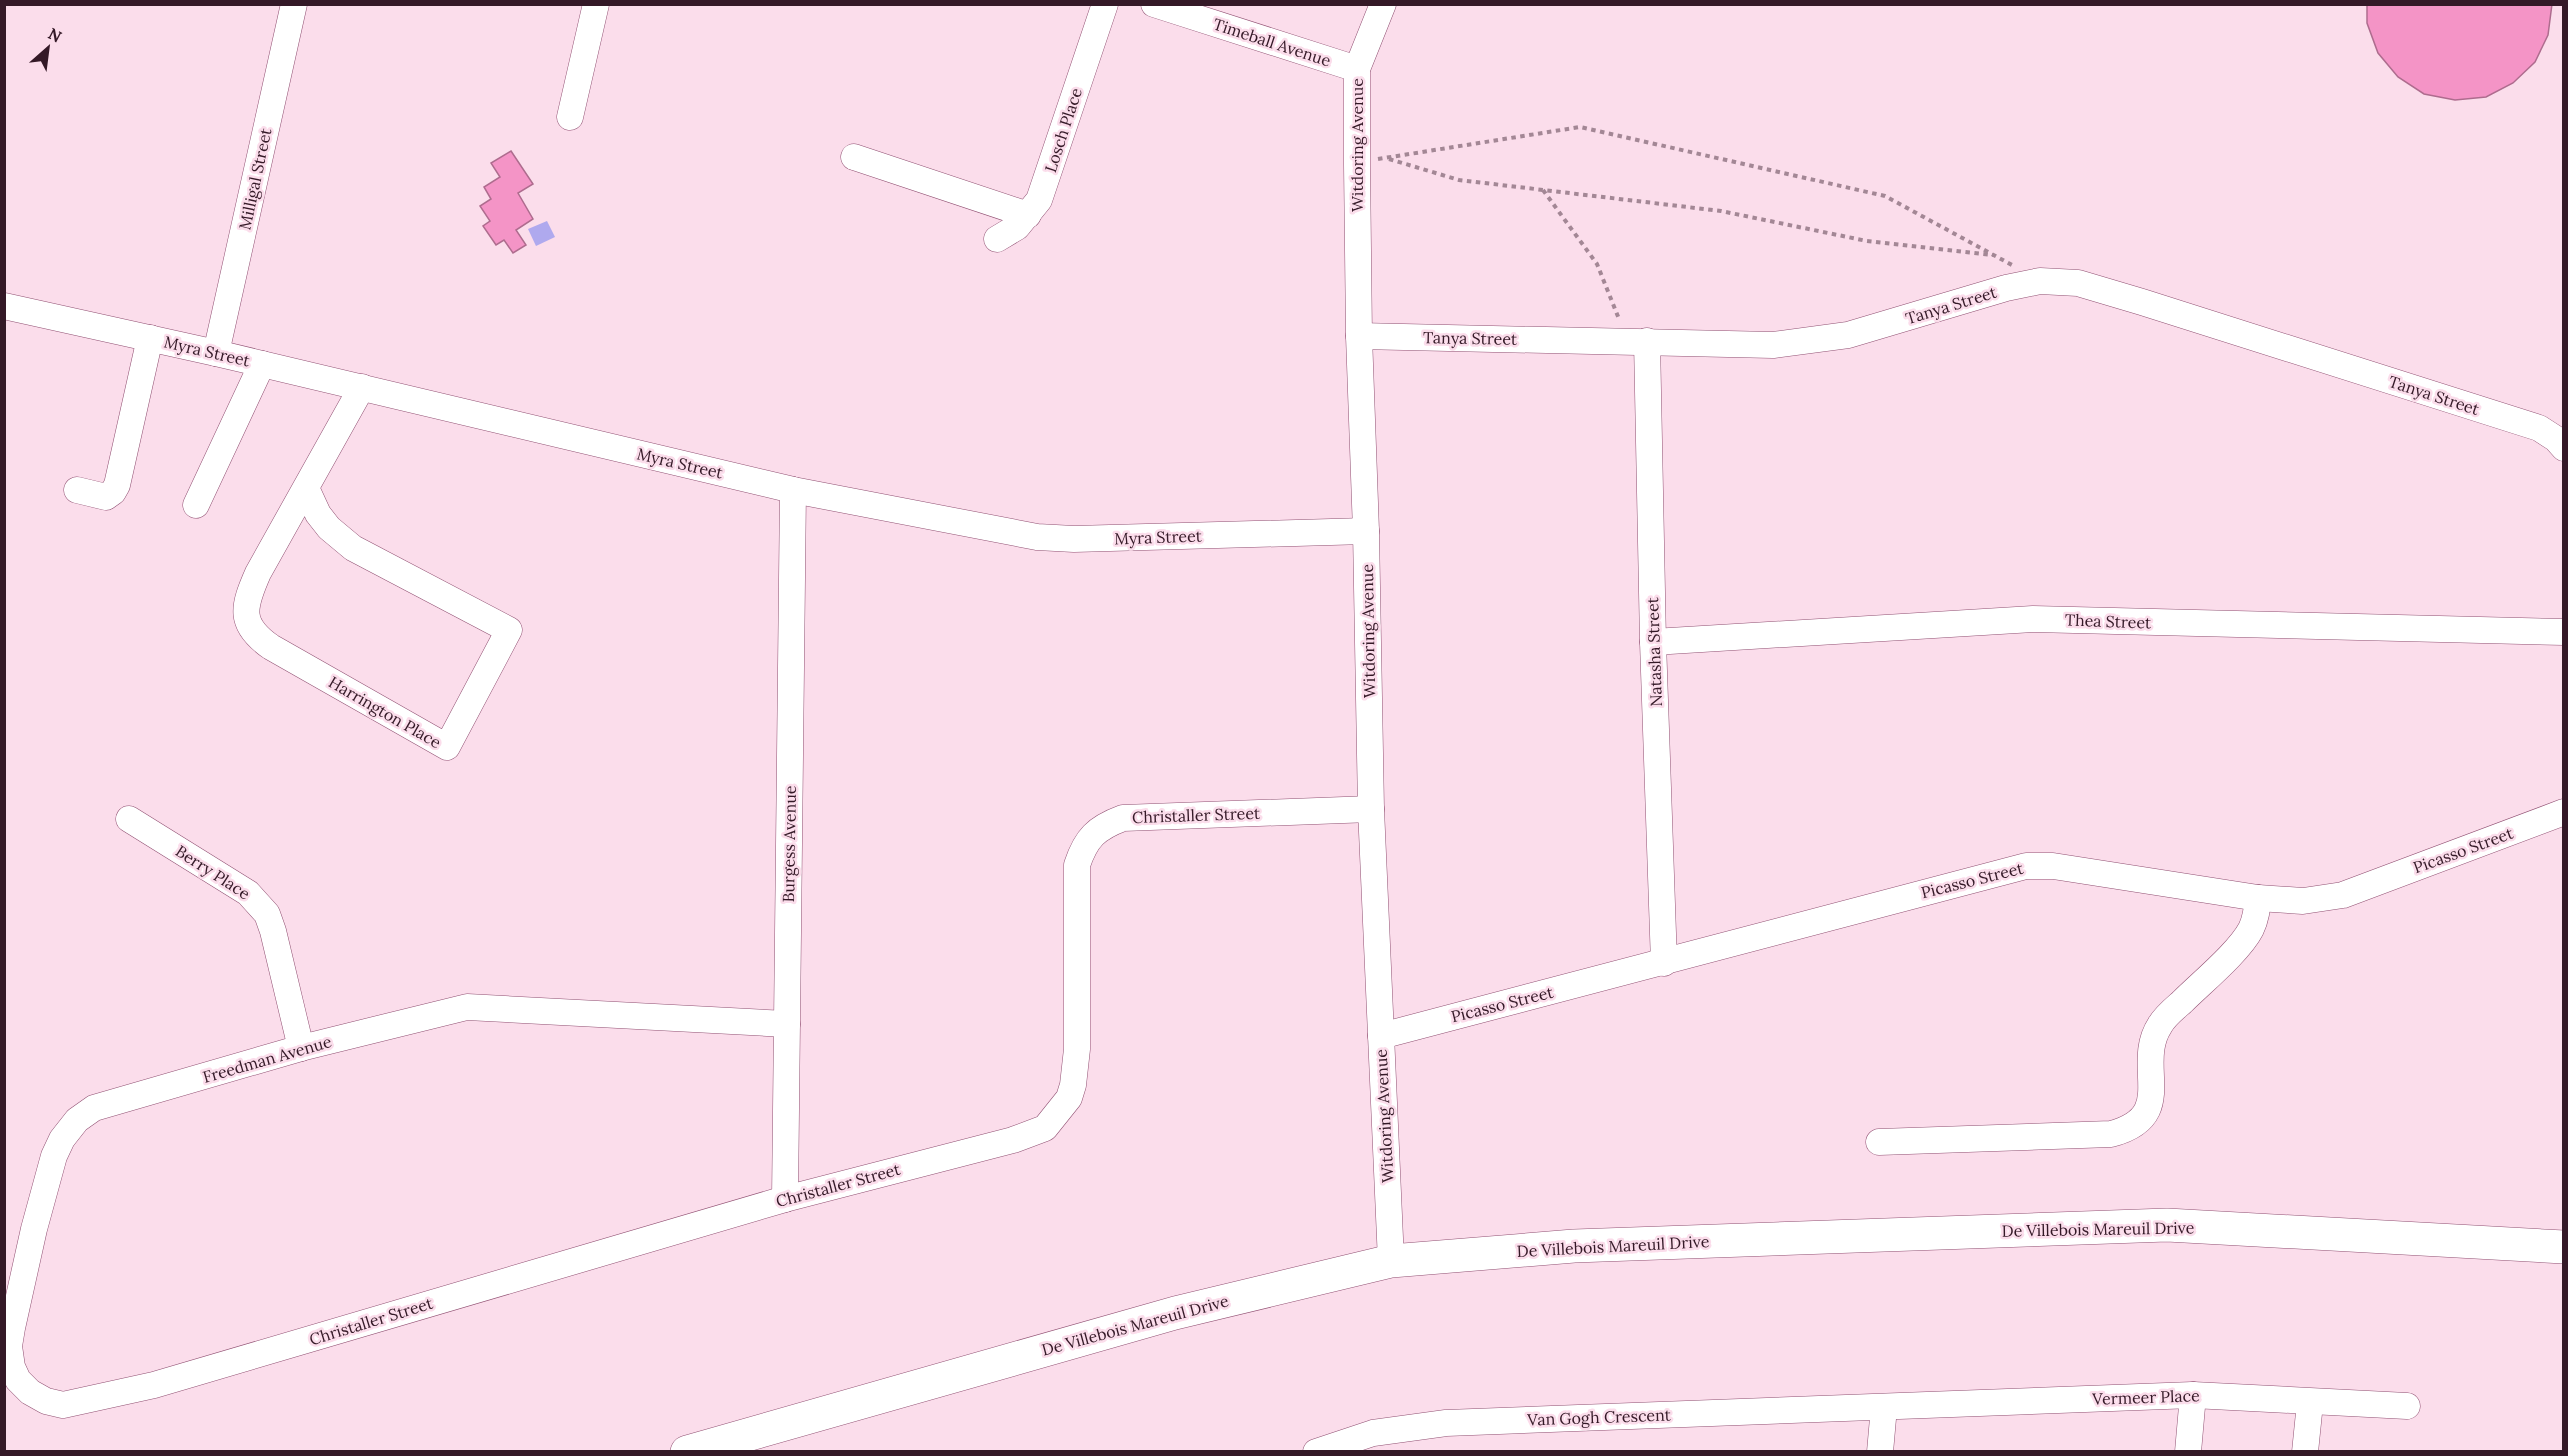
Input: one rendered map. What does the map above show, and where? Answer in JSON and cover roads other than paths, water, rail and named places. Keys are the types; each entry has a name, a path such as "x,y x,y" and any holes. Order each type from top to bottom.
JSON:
{"main road":[{"name":"De Villebois Mareuil Drive","path":"687,1452 1175,1313 1391,1261 1574,1246 2167,1225 2564,1247"}],"street":[{"name":"Milligal Street","path":"216,353 294,4"},
{"path":"570,117 596,4"},
{"name":"Losch Place","path":"997,239 1017,227 1039,200 1105,4"},
{"name":"Timeball Avenue","path":"1154,4 1357,69"},
{"name":"Witdoring Avenue","path":"1383,4 1357,69 1357,165 1371,809 1391,1261"},
{"path":"854,157 1028,215"},
{"name":"Tanya Street","path":"1359,336 1773,345 1848,335 2040,280 2078,284 2120,296 2524,423 2539,428 2556,439 2564,448"},
{"name":"Myra Street","path":"4,306 262,364 358,394 793,490 1037,537 1074,539 1366,531"},
{"path":"76,490 106,497 114,492 150,338"},
{"name":"Natasha Street","path":"1647,342 1653,642 1664,963"},
{"path":"196,505 262,364"},
{"name":"Harrington Place","path":"306,488 318,514 329,528 353,548 509,630 447,747 255,636 246,618 249,595 258,573 358,394"},
{"name":"Burgess Avenue","path":"784,1199 793,490"},
{"name":"Thea Street","path":"1653,642 2033,619 2564,632"},
{"name":"Christaller Street","path":"63,1405 154,1385 784,1199 1012,1140 1044,1128 1069,1098 1077,1049 1077,865 1082,848 1102,825 1123,818 1371,809"},
{"name":"Picasso Street","path":"1381,1036 2026,866 2053,866 2258,898 2303,901 2343,895 2564,812"},
{"name":"Berry Place","path":"129,819 248,894 267,914 301,1048"},
{"path":"1880,1142 2111,1134 2137,1124 2151,1102 2150,1052 2160,1025 2247,935 2256,916 2258,898"},
{"name":"Freedman Avenue","path":"63,1405 46,1401 30,1392 18,1380 12,1367 9,1346 34,1229 54,1156 62,1139 77,1120 94,1108 301,1048 467,1007 787,1024"},
{"path":"2188,1452 2193,1395"},
{"name":"Vermeer Place","path":"1884,1407 2193,1395 2407,1406"},
{"path":"2305,1452 2310,1402"},
{"path":"1880,1452 1884,1407"},
{"name":"Van Gogh Crescent","path":"1316,1452 1373,1433 1446,1423 1884,1407"}]}
